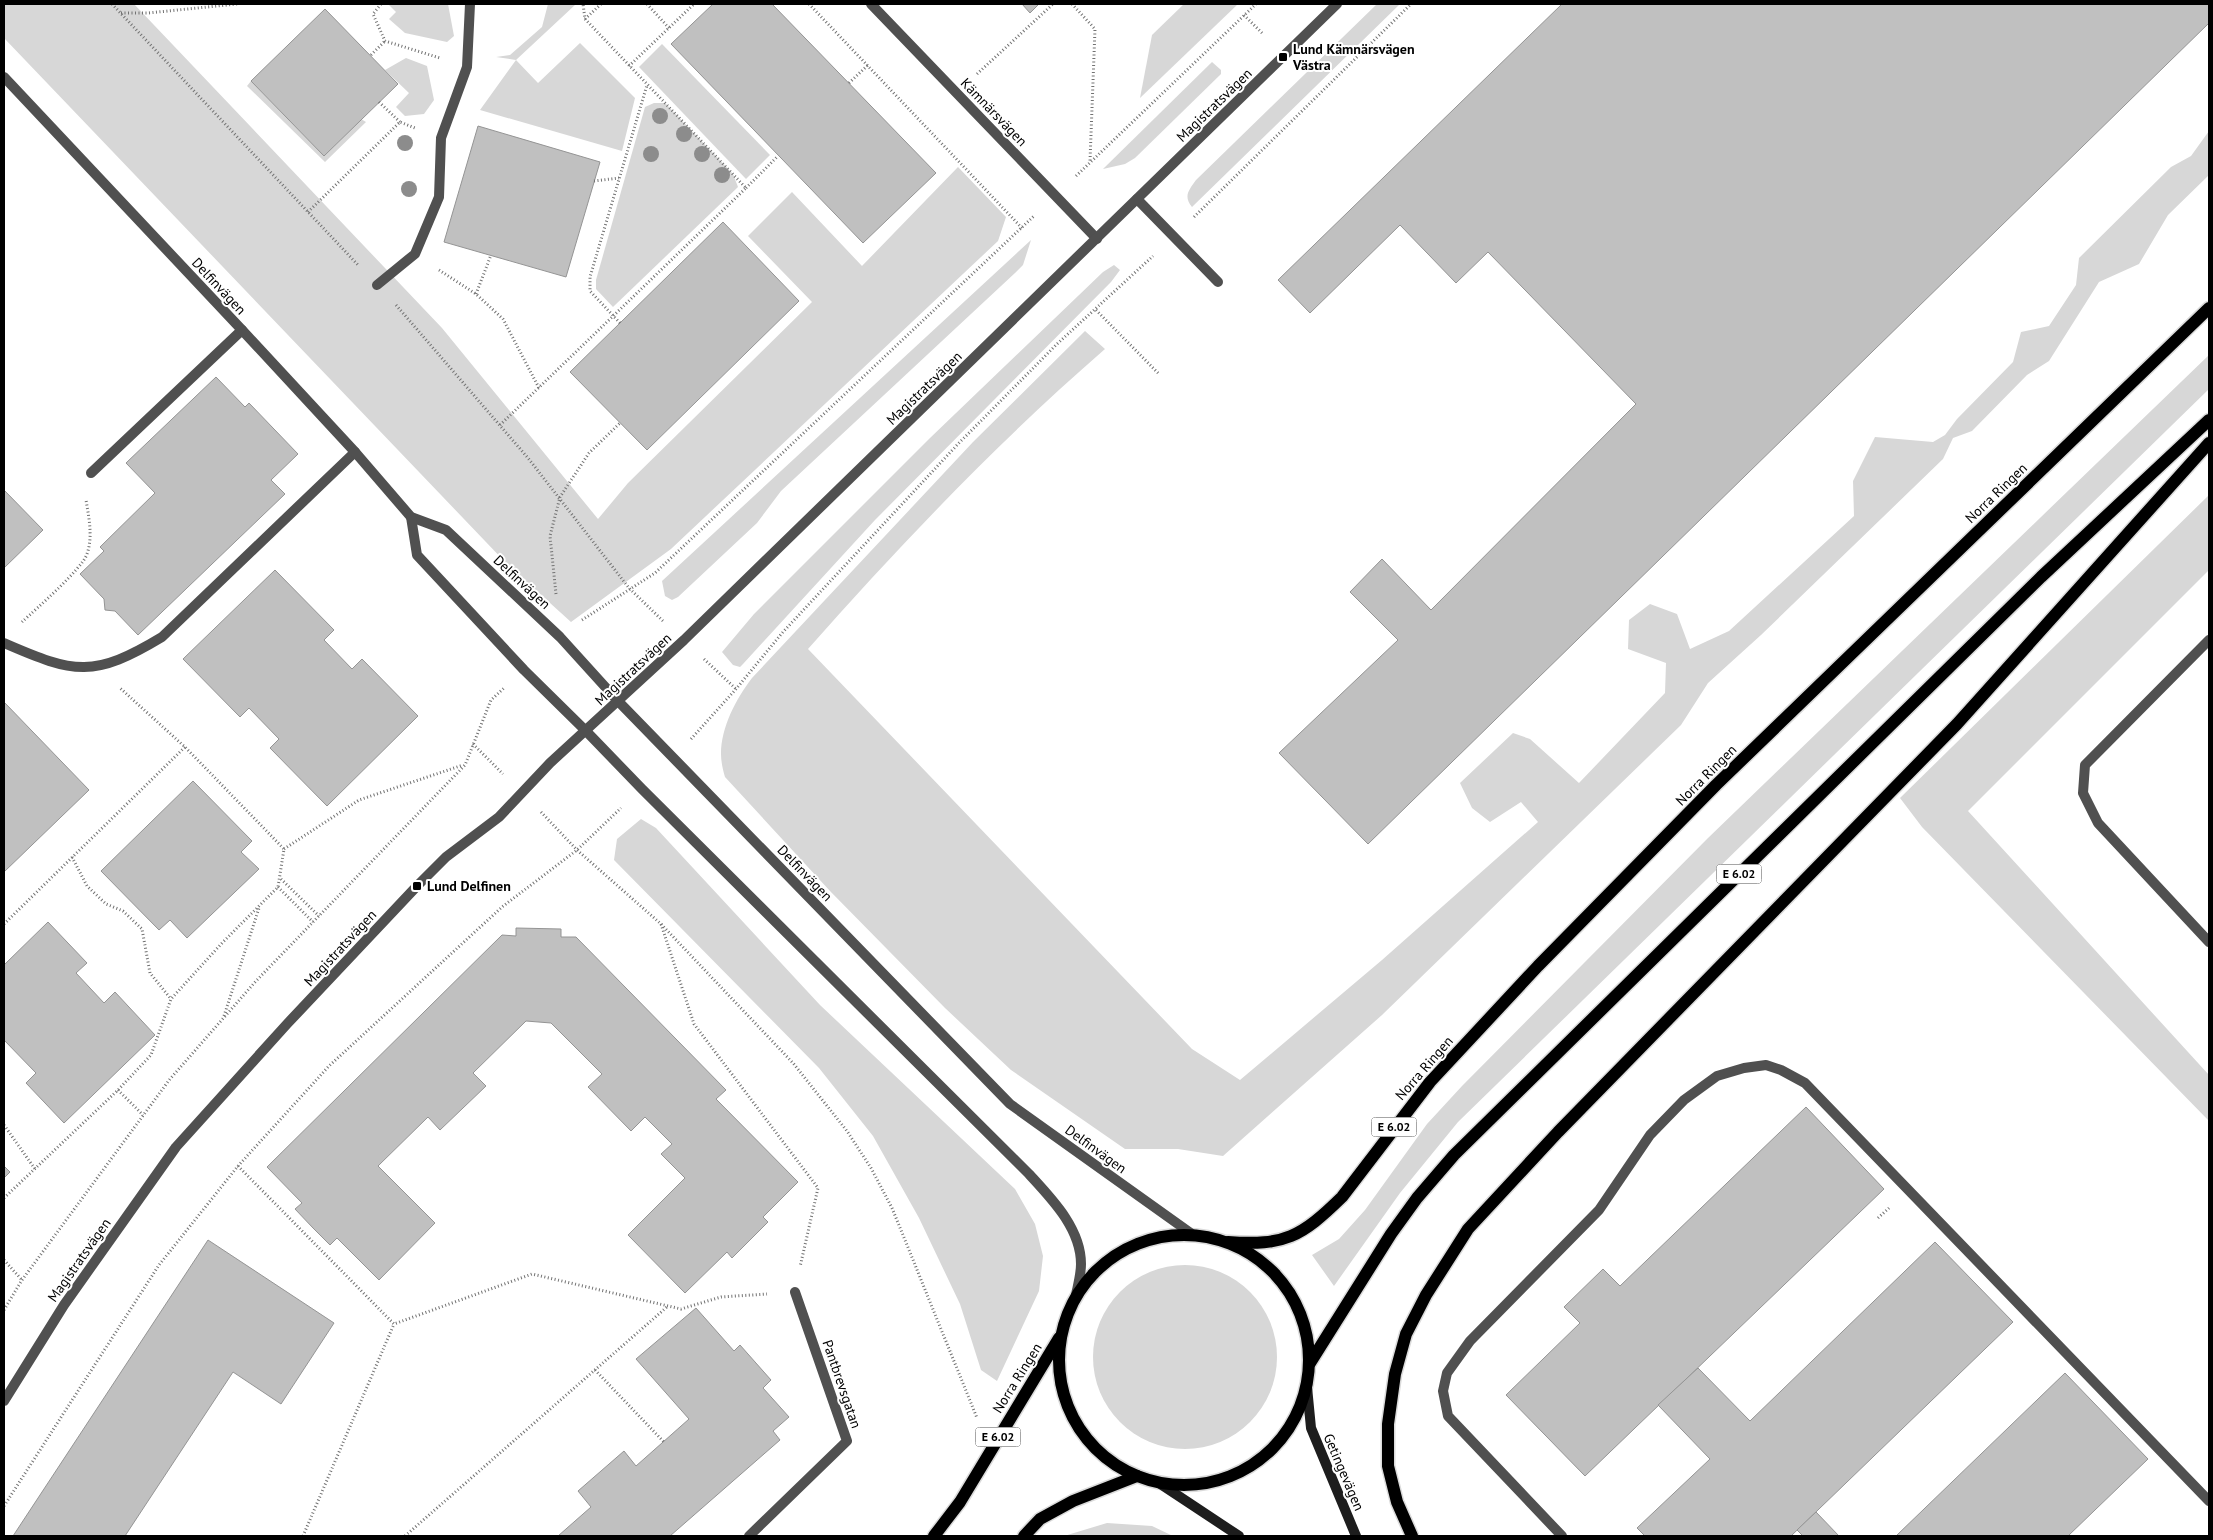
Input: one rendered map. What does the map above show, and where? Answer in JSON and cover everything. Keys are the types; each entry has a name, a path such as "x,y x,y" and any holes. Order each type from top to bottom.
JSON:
{"main road":[{"name":"Norra Ringen","path":"934,1536 960,1502 1060,1336 1076,1295 1100,1266 1116,1254 1142,1241 1171,1234 1192,1234 1228,1242 1260,1244 1279,1242 1305,1229 1326,1213 1342,1198 1430,1082 1532,972 1716,785 2209,308"},
{"name":"Norra Ringen","path":"1310,1363 1391,1234 1417,1198 1454,1156 2041,577 2209,420"},
{"path":"1412,1536 1397,1502 1388,1466 1388,1424 1395,1374 1406,1334 1426,1295 1468,1229 1558,1132 1957,724 2209,443"},
{"name":"Norra Ringen","path":"1060,1336 1058,1365 1063,1393 1070,1413 1082,1433 1099,1452 1118,1467 1159,1483 1179,1485 1211,1482 1242,1471 1263,1458 1284,1436 1293,1421 1307,1387 1310,1363 1308,1340 1302,1317 1281,1280 1251,1253 1228,1242"},
{"name":"Getingevägen","path":"1307,1387 1311,1428 1356,1536"},
{"path":"1024,1536 1040,1519 1073,1501 1137,1476"},
{"path":"1159,1483 1240,1536"}],"street":[{"path":"377,285 415,254 439,197 441,138 467,67 470,4"},
{"name":"Kämnärsvägen","path":"871,4 1097,239"},
{"name":"Magistratsvägen","path":"4,1401 64,1305 176,1147 417,886 446,857 499,817 550,763 691,634 1337,4"},
{"name":"Delfinvägen","path":"4,77 355,452 411,517 446,530 560,637 618,701 1010,1104 1192,1234"},
{"path":"1137,199 1218,282"},
{"path":"91,473 242,330"},
{"path":"4,643 55,665 97,668 129,657 162,637 355,452"},
{"path":"411,517 417,555 524,670 642,790 1029,1174 1060,1208 1075,1240 1081,1263 1076,1295"},
{"path":"2209,640 2085,765 2083,793 2098,823 2209,942"},
{"path":"1562,1536 1448,1416 1443,1391 1447,1373 1470,1341 1599,1210 1650,1135 1684,1100 1717,1076 1744,1068 1766,1065 1805,1082 2209,1501"},
{"name":"Pantbrevsgatan","path":"749,1536 847,1441 795,1292"}],"path":[{"path":"112,4 377,285 500,425 560,497 629,588"},
{"path":"120,13 148,13 238,4"},
{"path":"381,4 373,14 386,40 467,67"},
{"path":"584,4 585,19 746,188"},
{"path":"585,19 601,4"},
{"path":"647,4 669,28"},
{"path":"630,66 694,4"},
{"path":"808,4 1022,228"},
{"path":"971,80 1053,4"},
{"path":"1072,4 1095,29 1090,162"},
{"path":"560,637 570,628 629,588 655,573 1056,196 1256,4"},
{"path":"674,758 736,689 783,632 958,444 1058,344 1173,238 1411,4"},
{"path":"1244,15 1263,34"},
{"path":"370,55 386,40"},
{"path":"849,83 868,65"},
{"path":"620,323 590,291 590,278 647,84"},
{"path":"378,102 400,122 441,138"},
{"path":"308,212 400,122"},
{"path":"500,425 778,156"},
{"path":"594,181 619,178"},
{"path":"415,254 476,294 503,319 539,388"},
{"path":"476,294 491,255"},
{"path":"1096,310 1159,374"},
{"path":"560,637 550,536 560,497 589,453 620,423"},
{"path":"17,627 56,590 87,556 91,530 86,498 91,473"},
{"path":"4,1198 118,1090 151,1055 171,999 223,942 278,887 281,879 284,850 185,747 97,668"},
{"path":"4,1310 22,1280 170,1079 313,922 464,765 491,700 524,670"},
{"path":"4,924 185,747"},
{"path":"284,850 359,800 464,765"},
{"path":"4,1506 159,1265 238,1166 329,1066 502,908 576,850 642,790"},
{"path":"576,850 661,924 793,1063 847,1131 871,1168 892,1208 980,1426"},
{"path":"72,857 87,886 106,904 123,911 142,929 150,973 171,999"},
{"path":"281,879 319,916"},
{"path":"278,887 313,922"},
{"path":"224,1018 259,907"},
{"path":"302,1536 394,1324 532,1274 681,1309 721,1297 795,1292 818,1188 694,1024 661,924"},
{"path":"118,1090 143,1115"},
{"path":"4,1125 35,1169"},
{"path":"238,1166 394,1324"},
{"path":"4,1260 22,1280"},
{"path":"406,1536 669,1305"},
{"path":"596,1370 664,1442"}],"shaded area":[{"path":"4,4 134,4 442,328 598,519 628,483 812,302 748,236 792,192 862,266 958,167 1006,217 998,241 671,549 571,622 507,564 4,38"},
{"path":"388,4 448,4 454,36 447,42 405,33 389,19 396,12"},
{"path":"548,4 575,5 516,60 496,57 510,55 542,27"},
{"path":"1184,4 1238,4 1140,98 1152,35"},
{"path":"1377,4 1400,4 1192,207 1187,196 1196,180"},
{"path":"580,43 635,98 622,151 480,110 516,60 538,83"},
{"path":"662,44 770,155 746,179 639,67"},
{"path":"406,58 427,66 434,100 424,114 405,116 396,107 409,93 385,70"},
{"path":"1212,62 1221,70 1221,74 1135,158 1125,164 1103,169"},
{"path":"251,81 324,156 361,119 366,122 325,162 247,86"},
{"path":"654,103 665,103 733,174 738,187 613,307 596,289 596,280 645,107"},
{"path":"2209,131 2209,175 2168,215 2139,264 2099,282 2049,361 2027,375 1972,431 1953,438 1943,459 1761,635 1708,683 1681,725 1382,1015 1223,1156 1178,1149 1125,1149 1011,1070 945,1008 830,891 725,777 721,757 724,734 735,704 752,678 973,442 1085,331 1105,349 1027,420 952,494 808,649 1192,1049 1240,1080 1382,960 1538,822 1521,802 1490,822 1472,808 1460,783 1513,733 1530,739 1579,783 1665,693 1666,663 1628,649 1629,620 1650,604 1677,614 1690,649 1729,631 1854,516 1853,481 1875,437 1933,442 1945,435 1957,419 2013,362 2021,332 2049,326 2076,285 2079,258 2171,167 2191,156"},
{"path":"1031,240 1023,265 1015,273 781,491 757,523 678,597 672,600 665,596 662,581"},
{"path":"1114,265 1120,270 1111,282 875,520 743,664 740,667 733,665 722,652 754,614 930,438 1103,272"},
{"path":"2209,355 2209,389 1458,1122 1400,1193 1334,1286 1312,1255 1339,1239 1365,1210 1427,1124 1462,1086 1708,838"},
{"path":"2209,495 2209,570 1968,811 2209,1075 2209,1121 1922,827 1900,798"},
{"path":"641,819 656,828 820,1005 1015,1189 1035,1224 1043,1256 1039,1291 997,1381 981,1370 960,1304 919,1218 873,1136 819,1068 614,860 617,839"},
{"path":"1185,1265 1203,1267 1220,1272 1250,1292 1270,1322 1275,1339 1277,1357 1275,1375 1270,1392 1250,1422 1220,1442 1203,1447 1185,1449 1167,1447 1150,1442 1120,1422 1100,1392 1095,1375 1093,1357 1095,1339 1100,1322 1120,1292 1150,1272 1167,1267"},
{"path":"1107,1523 1152,1526 1173,1536 1064,1536"}],"building":[{"path":"713,4 772,4 936,173 863,243 671,44"},
{"path":"1022,4 1039,4 1030,13"},
{"path":"1562,4 2209,4 2209,23 1368,844 1279,753 1398,640 1350,592 1382,559 1431,610 1636,404 1488,252 1456,283 1400,225 1310,313 1278,280"},
{"path":"325,9 398,84 324,156 251,81"},
{"path":"478,126 600,162 566,277 444,242"},
{"path":"723,222 799,301 647,450 570,372"},
{"path":"216,377 245,407 249,403 298,454 271,480 285,494 138,635 115,611 105,610 104,599 80,574 104,551 100,547 155,493 126,463"},
{"path":"4,490 43,530 4,568"},
{"path":"275,570 334,630 324,640 352,669 362,659 418,716 327,806 270,748 279,739 249,708 240,717 183,659"},
{"path":"4,702 89,790 4,872"},
{"path":"193,781 252,841 241,852 259,869 187,938 170,920 159,930 101,871"},
{"path":"48,922 87,963 76,973 104,1003 115,992 155,1035 64,1123 26,1083 36,1073 4,1040 4,965"},
{"path":"516,928 561,929 561,937 576,937 726,1090 716,1099 798,1182 763,1217 768,1222 732,1258 727,1252 685,1293 628,1235 685,1178 661,1154 672,1144 645,1117 631,1131 588,1087 602,1074 551,1023 526,1021 473,1073 486,1086 440,1130 428,1117 378,1166 435,1223 379,1280 337,1238 330,1245 313,1228 295,1209 302,1203 267,1167 502,935 516,936"},
{"path":"1806,1107 1884,1189 1585,1476 1506,1395 1580,1323 1564,1307 1603,1269 1620,1286"},
{"path":"4,1166 10,1172 4,1178"},
{"path":"208,1240 334,1323 281,1404 233,1372 125,1536 13,1536"},
{"path":"1935,1242 2013,1322 1791,1536 1645,1536 1637,1528 1710,1459 1658,1405 1698,1368 1750,1421"},
{"path":"696,1308 734,1351 740,1345 771,1380 763,1388 789,1417 773,1431 780,1440 670,1536 558,1536 591,1507 578,1491 624,1451 636,1466 689,1419 636,1359"},
{"path":"2065,1373 2148,1459 2068,1536 1896,1536"},
{"path":"1816,1512 1839,1536 1803,1536 1797,1530"}],"place":[{"name":"Lund Kämnärsvägen Västra","path":"1283,57"},
{"name":"Lund Delfinen","path":"417,886"}]}
